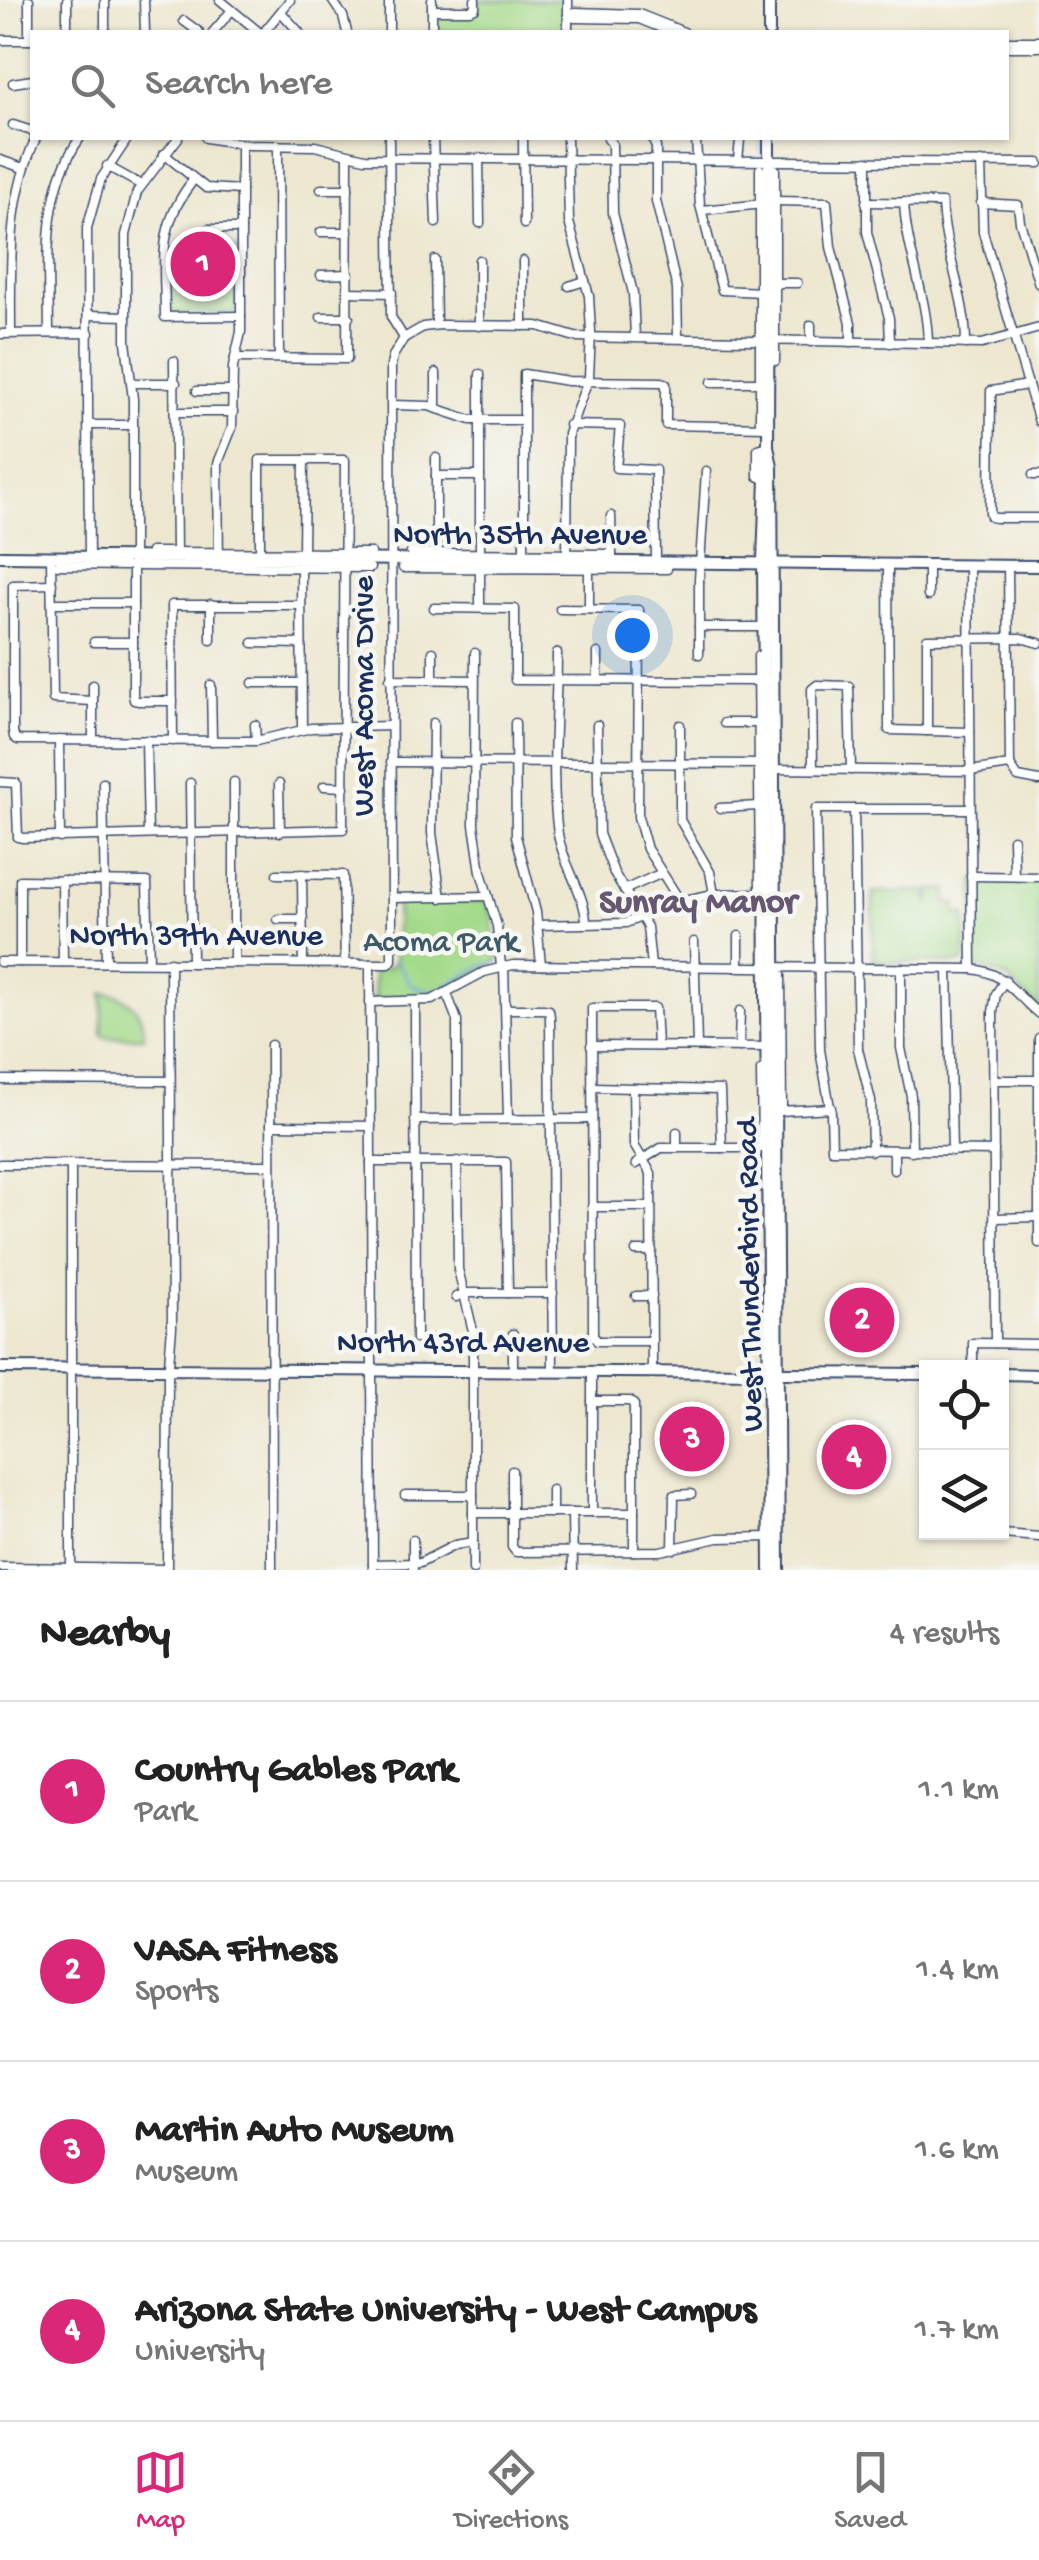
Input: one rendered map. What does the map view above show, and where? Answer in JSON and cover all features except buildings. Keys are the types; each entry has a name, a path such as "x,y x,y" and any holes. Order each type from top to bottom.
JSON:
{"main road":[{"path":"769,0 769,30"},
{"name":"West Thunderbird Road","path":"768,562 772,467 764,426 769,341 769,140"},
{"name":"West Thunderbird Road","path":"768,446 764,476 768,562 766,766 773,868"},
{"path":"764,476 772,501"},
{"name":"North 35th Avenue","path":"0,556 132,563 567,558 589,566 612,558 656,562 1039,566"},
{"name":"West Thunderbird Road","path":"766,766 776,793 773,868 766,893 775,974"},
{"name":"West Thunderbird Road","path":"766,893 778,952 774,1111 768,1148 774,1570"},
{"name":"West Thunderbird Road","path":"774,1047 763,1074 774,1111"},
{"name":"North 43rd Avenue","path":"0,1368 919,1374"},
{"path":"1009,1374 1039,1375"}],"street":[{"path":"29,0 30,30"},
{"path":"67,0 67,30"},
{"path":"105,0 105,30"},
{"path":"144,0 146,30"},
{"path":"220,0 259,30"},
{"path":"389,0 389,30"},
{"path":"568,0 568,30"},
{"path":"645,18 646,0"},
{"path":"334,1 346,30"},
{"path":"264,30 284,4 299,30"},
{"path":"432,5 475,4"},
{"path":"215,30 232,10"},
{"path":"568,15 590,12 645,18 672,30"},
{"path":"184,21 195,30"},
{"path":"0,40 30,40"},
{"path":"1009,44 1039,44"},
{"path":"14,83 30,80"},
{"path":"13,125 30,132"},
{"path":"11,334 11,228 32,140"},
{"path":"50,333 50,216 66,162 79,140"},
{"path":"89,562 87,228 107,166 126,140"},
{"path":"173,701 134,700 132,384 126,316 127,224 141,186 176,140"},
{"path":"217,140 278,145 310,141 348,156 390,158 738,160 768,166 866,161 1039,163"},
{"name":"West Acoma Drive","path":"389,140 391,317 404,338 393,356 392,404 391,963"},
{"path":"433,140 436,223"},
{"path":"523,140 524,224"},
{"path":"567,558 569,425 588,382 590,337 590,307 570,222 568,140"},
{"path":"609,140 613,212 634,293 635,337"},
{"path":"652,140 659,222 677,289 678,338"},
{"path":"696,140 702,210 722,290 761,292"},
{"path":"738,160 740,140"},
{"path":"219,559 218,463 232,428 234,362 241,316 240,144"},
{"path":"278,145 279,358"},
{"path":"164,154 210,189 241,190"},
{"path":"220,366 279,358 347,358 348,156"},
{"path":"479,158 480,223"},
{"path":"0,160 23,168"},
{"path":"866,161 867,232 889,318 890,343"},
{"path":"981,162 983,232 1039,422"},
{"path":"107,166 141,186"},
{"path":"194,179 178,199 165,236 165,316 241,316"},
{"path":"321,189 348,188"},
{"path":"702,210 827,202 830,247 851,322 851,342"},
{"path":"866,202 942,203 945,238 964,304 966,344"},
{"path":"904,202 908,246 927,313 928,343"},
{"name":"West Thunderbird Road","path":"768,203 775,241 769,341"},
{"name":"West Thunderbird Road","path":"768,203 761,292 776,361"},
{"path":"981,203 1018,204 1039,284"},
{"path":"208,229 241,229"},
{"path":"321,232 348,232"},
{"path":"775,241 790,241"},
{"path":"436,260 436,325"},
{"path":"479,260 480,326"},
{"path":"523,261 523,326"},
{"path":"321,275 348,274"},
{"path":"569,286 584,281"},
{"path":"775,283 798,283"},
{"path":"349,292 392,293"},
{"path":"88,315 126,316"},
{"path":"321,317 349,317"},
{"path":"404,338 419,328 436,325 523,326 590,337 966,344 992,343 1039,328"},
{"path":"811,325 811,342"},
{"path":"0,334 90,333"},
{"path":"174,361 176,552"},
{"path":"436,373 436,408"},
{"path":"480,374 480,608"},
{"path":"524,554 524,374 588,382 666,384 666,425 764,426"},
{"path":"712,382 765,382"},
{"path":"132,384 176,383"},
{"path":"1028,385 990,391 990,517 1039,518"},
{"path":"197,391 233,391"},
{"path":"392,404 436,408 480,420 523,420"},
{"path":"176,412 233,412"},
{"path":"90,425 132,425"},
{"path":"569,425 620,426 616,468 655,470 656,562"},
{"path":"436,458 436,553"},
{"path":"0,782 16,783 18,837 342,830 344,460 260,460 260,552"},
{"path":"302,553 304,460"},
{"path":"699,654 706,471"},
{"path":"436,476 480,476"},
{"path":"612,516 612,558"},
{"name":"North 35th Avenue","path":"151,552 301,567 371,554"},
{"name":"North 35th Avenue","path":"219,559 260,552 302,553 370,568"},
{"name":"North 35th Avenue","path":"412,553 480,561 667,569"},
{"name":"North 35th Avenue","path":"403,568 524,554 612,558"},
{"path":"55,561 53,699 92,701"},
{"path":"888,564 889,730 970,732"},
{"path":"928,565 928,596"},
{"path":"589,566 589,609"},
{"path":"969,566 972,969"},
{"path":"1008,566 1010,765 1024,786 1039,781"},
{"path":"299,732 301,567"},
{"path":"52,584 13,585 14,737 256,741 299,732 391,726"},
{"path":"52,603 132,603"},
{"path":"211,604 211,640"},
{"path":"173,740 172,605 301,605"},
{"path":"434,608 516,609 516,680 765,681"},
{"path":"560,608 639,610 640,828 647,849 680,901 714,894 766,893"},
{"path":"699,627 768,626"},
{"path":"927,732 928,639 1009,638 1039,643"},
{"path":"94,642 133,642"},
{"path":"253,643 301,644"},
{"path":"433,679 434,652"},
{"path":"474,653 476,848 497,926 502,966 507,1009 504,1077 508,1120"},
{"path":"557,653 558,837 564,864 585,908 586,923"},
{"path":"598,653 598,680"},
{"name":"West Thunderbird Road","path":"758,656 765,681 758,723 766,766 759,806 759,850 766,893"},
{"path":"0,666 13,666"},
{"path":"390,679 474,680"},
{"path":"253,682 302,683"},
{"path":"92,685 93,740"},
{"path":"211,686 212,741"},
{"path":"813,686 813,769"},
{"path":"800,687 850,686 851,770"},
{"path":"724,722 758,723"},
{"path":"433,723 432,833 441,898"},
{"path":"515,723 516,836 539,925 542,965"},
{"path":"255,724 256,741"},
{"path":"597,724 599,834 606,857 650,934 651,966"},
{"path":"680,725 680,820 712,878 714,894"},
{"path":"800,730 812,730"},
{"path":"59,740 60,838"},
{"path":"146,740 148,834"},
{"path":"391,762 970,771 1010,765"},
{"path":"234,782 234,963"},
{"path":"103,783 106,962"},
{"path":"190,783 192,963"},
{"path":"280,784 280,832"},
{"path":"324,786 344,787"},
{"path":"720,808 759,806"},
{"path":"854,808 858,1048 871,1101 872,1151"},
{"path":"970,809 816,809 820,1059 830,1108 832,1149 994,1151"},
{"path":"1013,839 1014,876"},
{"path":"746,850 759,850"},
{"name":"West Thunderbird Road","path":"773,868 778,952"},
{"path":"624,890 662,873"},
{"path":"278,874 343,875 345,964"},
{"path":"302,874 303,963"},
{"path":"971,876 1039,877"},
{"path":"20,962 20,880 105,880 147,882 149,962"},
{"path":"62,880 63,962"},
{"path":"392,898 488,896"},
{"path":"539,925 626,923 641,917"},
{"path":"278,919 302,919"},
{"path":"739,936 739,966"},
{"path":"694,942 697,1045"},
{"name":"North 39th Avenue","path":"0,962 391,963"},
{"path":"0,1568 168,1569 168,1369 172,1328 170,962"},
{"path":"370,964 373,1567 413,1567 447,1547 473,1542"},
{"path":"370,1002 415,1002 448,994 481,973 502,966 739,966 775,974 816,967 948,968 984,970 1005,980 1039,1014"},
{"path":"901,968 901,1048 911,1096 912,1152"},
{"path":"948,968 952,1151"},
{"path":"995,1343 994,1006 1005,980"},
{"path":"448,994 456,1020 457,1120"},
{"path":"415,1002 416,1339 473,1340"},
{"path":"652,1340 594,1339 592,1008 655,1008 658,1045"},
{"path":"507,1009 548,1010 554,1371"},
{"path":"739,1047 740,1011"},
{"path":"1039,1038 1039,1243"},
{"path":"271,1045 272,1570"},
{"path":"591,1046 774,1047"},
{"name":"West Thunderbird Road","path":"763,1074 768,1148"},
{"path":"0,1080 170,1080"},
{"path":"994,1080 1038,1080"},
{"path":"592,1087 720,1090 722,1148"},
{"path":"633,1088 633,1142 639,1161 651,1173 652,1371"},
{"path":"774,1111 830,1108"},
{"path":"415,1120 592,1119"},
{"path":"271,1125 371,1126"},
{"path":"677,1132 677,1148"},
{"path":"639,1161 656,1149 768,1148"},
{"path":"894,1151 894,1170"},
{"path":"457,1161 460,1295 470,1314 473,1340 472,1570"},
{"path":"371,1162 506,1162 508,1293"},
{"path":"0,1164 271,1166"},
{"path":"71,1164 71,1569"},
{"path":"592,1208 651,1207"},
{"path":"995,1218 1039,1217"},
{"path":"636,1250 652,1250"},
{"path":"460,1295 553,1293"},
{"path":"636,1296 652,1296"},
{"path":"513,1334 513,1370"},
{"path":"973,1360 974,1343 1039,1344"},
{"path":"592,1371 592,1513"},
{"path":"592,1401 633,1401 634,1551"},
{"path":"512,1471 512,1550 634,1551 673,1549 718,1538 774,1537"},
{"path":"552,1490 552,1513"},
{"path":"673,1549 674,1495 692,1494"},
{"path":"405,1495 472,1495"},
{"path":"472,1513 634,1513"},
{"path":"572,1513 573,1570"},
{"path":"1009,1534 1039,1537"},
{"path":"742,1537 742,1550"},
{"path":"413,1540 413,1567"}],"green space":[{"path":"478,0 566,0 566,30 435,30 436,13 473,13 478,9"},
{"path":"168,248 238,248 236,313 170,313"},
{"path":"974,880 1039,880 1039,1010 1006,977 975,966"},
{"path":"931,890 947,890 947,903 956,904 957,914 966,915 966,958 961,963 873,962 873,892 927,891 930,903"},
{"name":"Acoma Park","path":"397,901 487,901 498,962 432,997 375,999 373,970 392,966 395,961"},
{"path":"103,993 120,997 133,1006 144,1037 102,1034"}],"waterway":[{"path":"761,140 761,154"},
{"path":"396,961 412,986 435,992 482,965 497,963"}],"place":[{"name":"Country Gables Park","path":"203,264"},
{"name":"VASA Fitness","path":"862,1320"},
{"name":"Martin Auto Museum","path":"692,1439"},
{"name":"Arizona State University - West Campus","path":"854,1457"}],"district":[{"name":"Sunray Manor","path":"698,904"}]}
